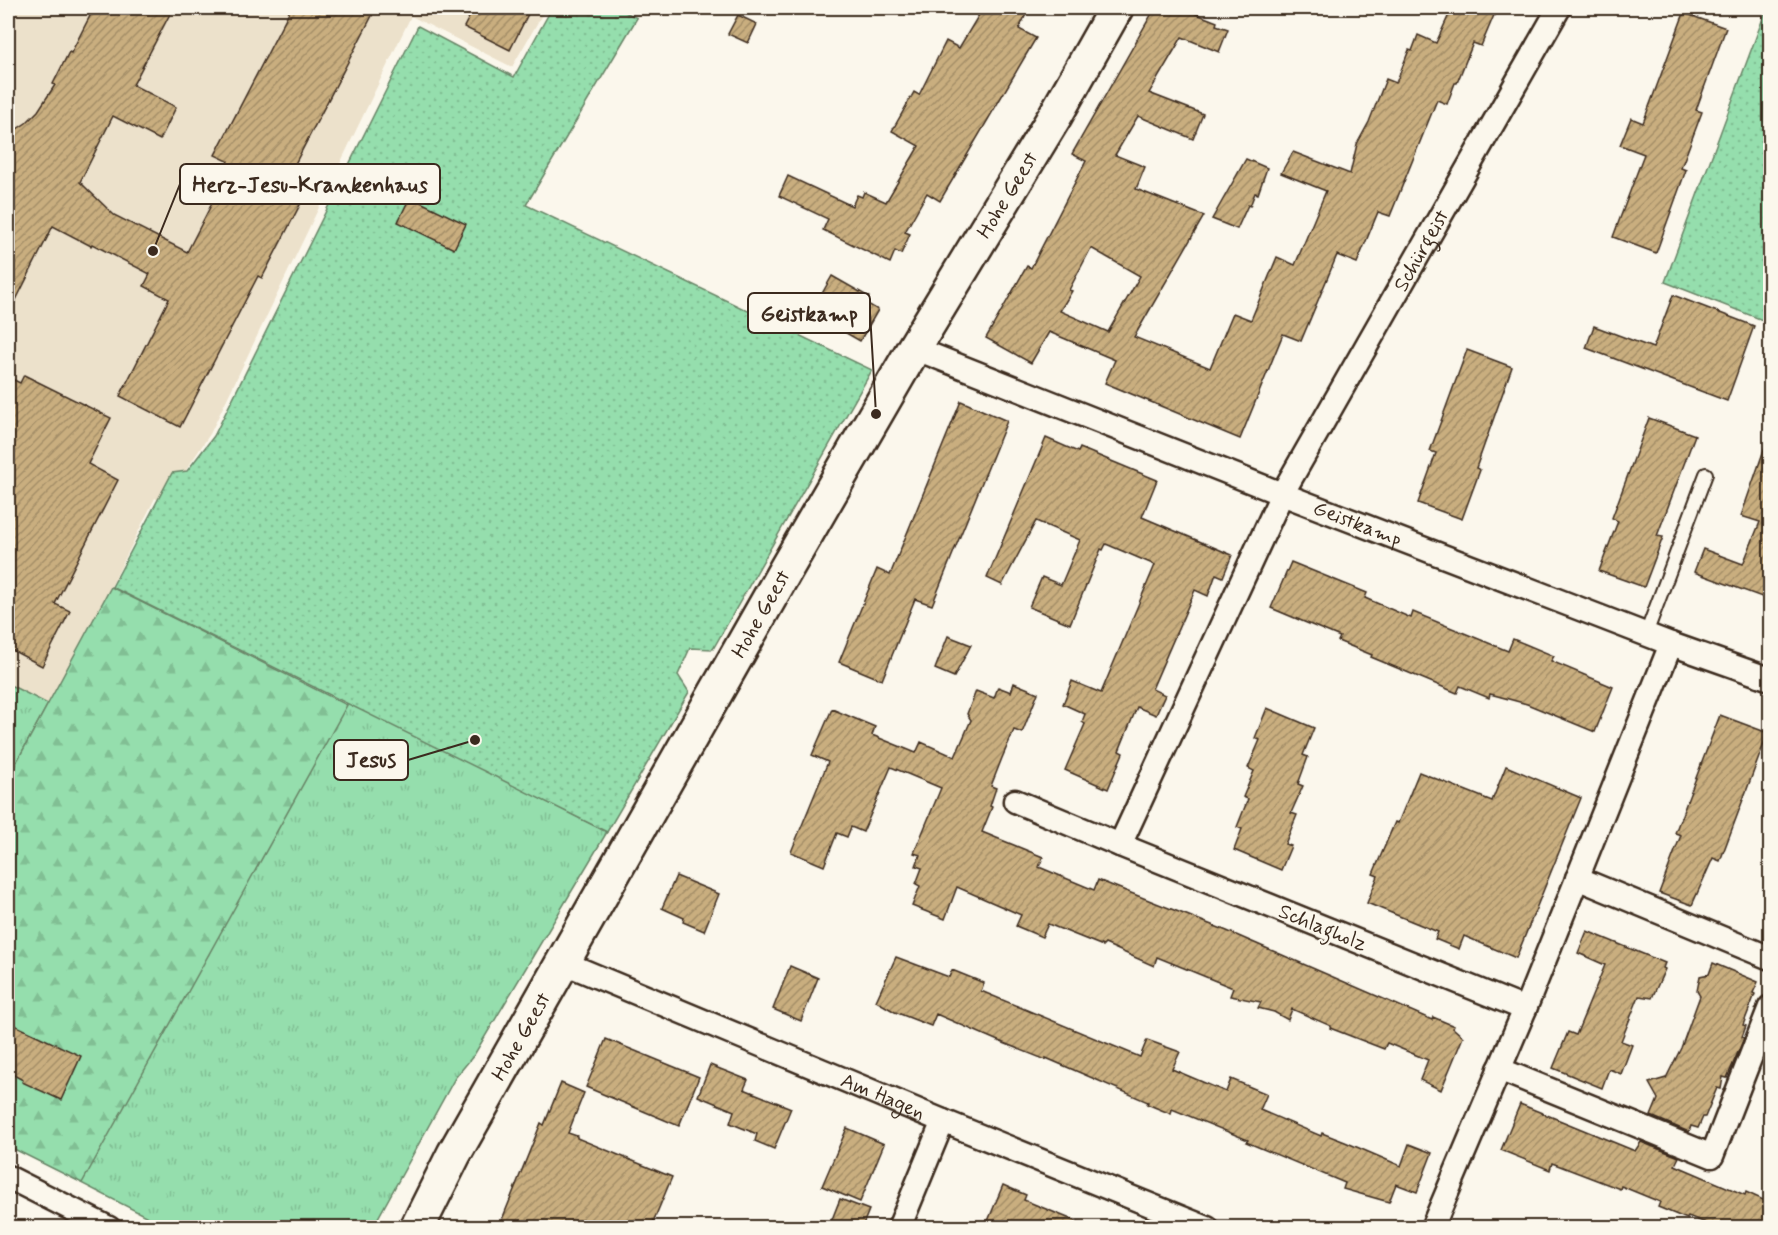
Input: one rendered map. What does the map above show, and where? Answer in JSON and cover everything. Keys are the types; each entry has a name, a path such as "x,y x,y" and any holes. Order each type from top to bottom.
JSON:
{"street":[{"name":"Hohe Geest","path":"417,1227 454,1154 562,962 914,348 1049,126 1116,8"},
{"name":"Schürgeist","path":"1282,494 1559,8"},
{"name":"Geistkamp","path":"914,348 1282,494 1671,644 1770,679"},
{"path":"1120,845 1282,494"},
{"path":"1432,1227 1525,1009 1671,644"},
{"name":"Schlagholz","path":"1015,801 1525,1009"},
{"path":"1577,878 1770,958"},
{"name":"Am Hagen","path":"562,962 1206,1227"},
{"path":"1499,1070 1712,1156 1770,1007"},
{"path":"899,1227 944,1121"},
{"path":"8,1177 109,1227"}],"lane":[{"path":"1646,634 1706,474"}],"shaded area":[{"path":"8,8 546,8 512,67 411,16 210,434 164,503 155,498 42,726 8,710"}],"green space":[{"path":"552,8 618,8 637,18 526,205 872,370 713,649 690,648 678,675 689,692 607,832 112,587 172,473 187,471 214,436 418,26 514,77"},
{"path":"1766,10 1770,12 1770,323 1665,282"},
{"path":"111,587 347,705 82,1183 8,1146 8,778"},
{"path":"12,686 48,704 8,778 8,693"},
{"path":"348,702 607,832 474,1055 455,1078 373,1227 167,1227 81,1183"}],"building":[{"path":"94,8 173,8 133,85 176,107 160,140 113,116 80,182 114,215 187,252 225,178 220,176 228,161 215,155 291,8 376,8 283,187 304,197 262,278 258,276 180,427 120,396 169,299 144,286 150,274 53,226 8,316 8,135 26,123 38,111 55,85 53,84 69,52 71,53"},
{"path":"474,8 531,8 510,50 464,27"},
{"path":"983,8 1029,8 1019,29 1036,38 940,201 927,193 905,232 910,234 901,254 895,251 890,263 823,230 828,219 779,196 788,176 852,206 857,195 862,197 864,192 886,202 919,146 892,131 914,92 919,95 946,41 959,48"},
{"path":"1155,8 1184,8 1228,29 1219,52 1182,37 1149,93 1203,114 1193,139 1138,116 1115,155 1145,167 1136,189 1204,216 1134,337 1210,368 1233,313 1251,320 1277,257 1295,265 1326,191 1281,173 1293,152 1350,174 1357,144 1369,122 1386,79 1396,83 1409,50 1412,51 1418,35 1436,43 1452,8 1497,8 1481,46 1473,43 1447,104 1437,100 1390,216 1378,212 1357,263 1337,255 1301,341 1283,334 1240,439 1105,383 1115,360 1049,332 1031,363 986,338 1027,266 1031,268 1086,161 1072,154","holes":["1091,248 1140,276 1108,332 1060,311 1072,291 1069,290"]},
{"path":"1684,13 1726,28 1696,110 1702,112 1681,168 1686,170 1656,253 1613,237 1644,154 1620,145 1631,118 1643,123"},
{"path":"738,15 757,24 748,43 728,34"},
{"path":"1246,159 1267,168 1258,194 1255,193 1237,229 1212,219"},
{"path":"410,197 466,224 454,249 398,222"},
{"path":"832,276 869,297 866,303 878,310 860,341 811,313"},
{"path":"1673,295 1754,326 1727,401 1586,348 1594,326 1653,348"},
{"path":"1467,350 1512,367 1476,468 1480,470 1462,519 1418,503 1436,453 1430,451"},
{"path":"24,375 111,418 88,464 118,480 55,604 70,611 42,666 8,648 8,377 20,383"},
{"path":"961,401 1007,421 932,605 915,599 882,680 839,662 877,569 890,575"},
{"path":"1649,418 1695,435 1657,536 1663,537 1644,587 1599,571 1618,521 1612,518"},
{"path":"1046,438 1078,452 1080,448 1157,480 1142,517 1232,555 1223,577 1216,574 1208,596 1195,590 1152,689 1165,695 1156,715 1137,707 1119,751 1123,753 1108,789 1065,770 1085,724 1082,722 1085,714 1063,704 1072,681 1101,693 1155,565 1106,544 1103,550 1101,549 1070,624 1029,607 1042,577 1061,585 1080,540 1036,521 1002,585 987,578"},
{"path":"1767,441 1770,441 1770,600 1694,572 1703,549 1743,564 1760,522 1741,516"},
{"path":"1291,562 1367,593 1365,598 1411,618 1413,612 1508,651 1513,639 1554,656 1551,661 1613,687 1595,732 1527,704 1490,694 1489,698 1460,686 1457,693 1371,657 1372,655 1338,641 1340,637 1271,608"},
{"path":"948,636 971,645 954,677 935,669"},
{"path":"1014,683 1038,693 1022,733 1014,730 1002,758 991,786 996,788 990,806 992,807 982,832 1043,857 1039,867 1094,890 1098,880 1227,931 1432,1020 1433,1017 1454,1026 1453,1028 1463,1037 1441,1090 1420,1080 1428,1060 1387,1043 1384,1049 1330,1028 1331,1026 1292,1009 1288,1020 1274,1012 1258,1008 1261,1002 1230,996 1233,988 1157,957 1154,966 1105,944 1103,946 1048,924 1042,937 1016,926 1021,915 957,887 945,919 912,906 920,886 916,884 922,868 916,866 920,855 914,853 941,788 891,767 863,832 851,827 847,837 837,833 824,866 791,852 828,762 812,755 832,709 875,727 872,735 916,753 921,742 955,757 971,720 967,714 976,691 994,698 998,687 1011,692"},
{"path":"1267,708 1314,728 1303,755 1308,757 1298,784 1303,786 1291,813 1297,815 1285,844 1291,846 1281,870 1234,850 1242,829 1237,827 1248,799 1243,797 1254,771 1248,768 1260,740 1255,738"},
{"path":"1720,715 1768,733 1720,861 1713,858 1692,905 1659,893 1681,835 1675,833"},
{"path":"1506,766 1581,798 1516,958 1464,936 1459,949 1435,939 1438,932 1367,903 1378,876 1373,874 1395,822 1398,823 1419,772 1492,801"},
{"path":"676,876 719,894 704,931 683,922 684,918 662,908"},
{"path":"1587,931 1665,963 1663,968 1665,969 1652,998 1639,996 1621,1041 1632,1045 1621,1074 1609,1069 1602,1088 1553,1068 1568,1032 1576,1035 1605,965 1578,953"},
{"path":"896,957 949,977 952,970 984,983 981,991 1140,1057 1147,1040 1180,1052 1172,1069 1226,1092 1231,1079 1267,1094 1260,1110 1401,1166 1409,1144 1432,1153 1417,1192 1396,1184 1389,1202 1343,1189 1345,1183 1246,1142 1248,1140 1172,1109 1171,1114 1046,1058 1046,1060 936,1014 931,1026 895,1012 876,1001"},
{"path":"1713,963 1758,982 1743,1025 1746,1026 1742,1037 1744,1038 1727,1078 1723,1077 1721,1089 1717,1088 1698,1128 1691,1126 1689,1132 1651,1116 1658,1099 1649,1083 1666,1078 1681,1048 1700,996 1697,991 1700,976 1709,974"},
{"path":"790,966 818,978 801,1021 773,1009"},
{"path":"8,1022 81,1056 61,1100 22,1082 23,1080 8,1072"},
{"path":"606,1039 699,1077 679,1126 586,1087"},
{"path":"710,1065 748,1080 744,1089 791,1108 774,1149 755,1141 757,1134 730,1123 734,1111 698,1096"},
{"path":"561,1083 584,1093 568,1133 672,1177 651,1227 499,1227 541,1123 544,1125"},
{"path":"1520,1104 1635,1151 1641,1142 1679,1157 1675,1165 1745,1195 1746,1192 1770,1203 1770,1227 1716,1227 1688,1216 1687,1219 1658,1207 1660,1202 1621,1186 1620,1189 1552,1163 1550,1170 1501,1150"},
{"path":"847,1128 884,1144 860,1202 822,1186"},
{"path":"1003,1185 1026,1195 1024,1200 1090,1227 1006,1227 988,1221"},
{"path":"840,1199 869,1210 862,1227 829,1227"}],"place":[{"name":"Herz-Jesu-Krankenhaus","path":"153,251"},
{"name":"Geistkamp","path":"876,414"},
{"name":"Jesus","path":"475,740"}]}
